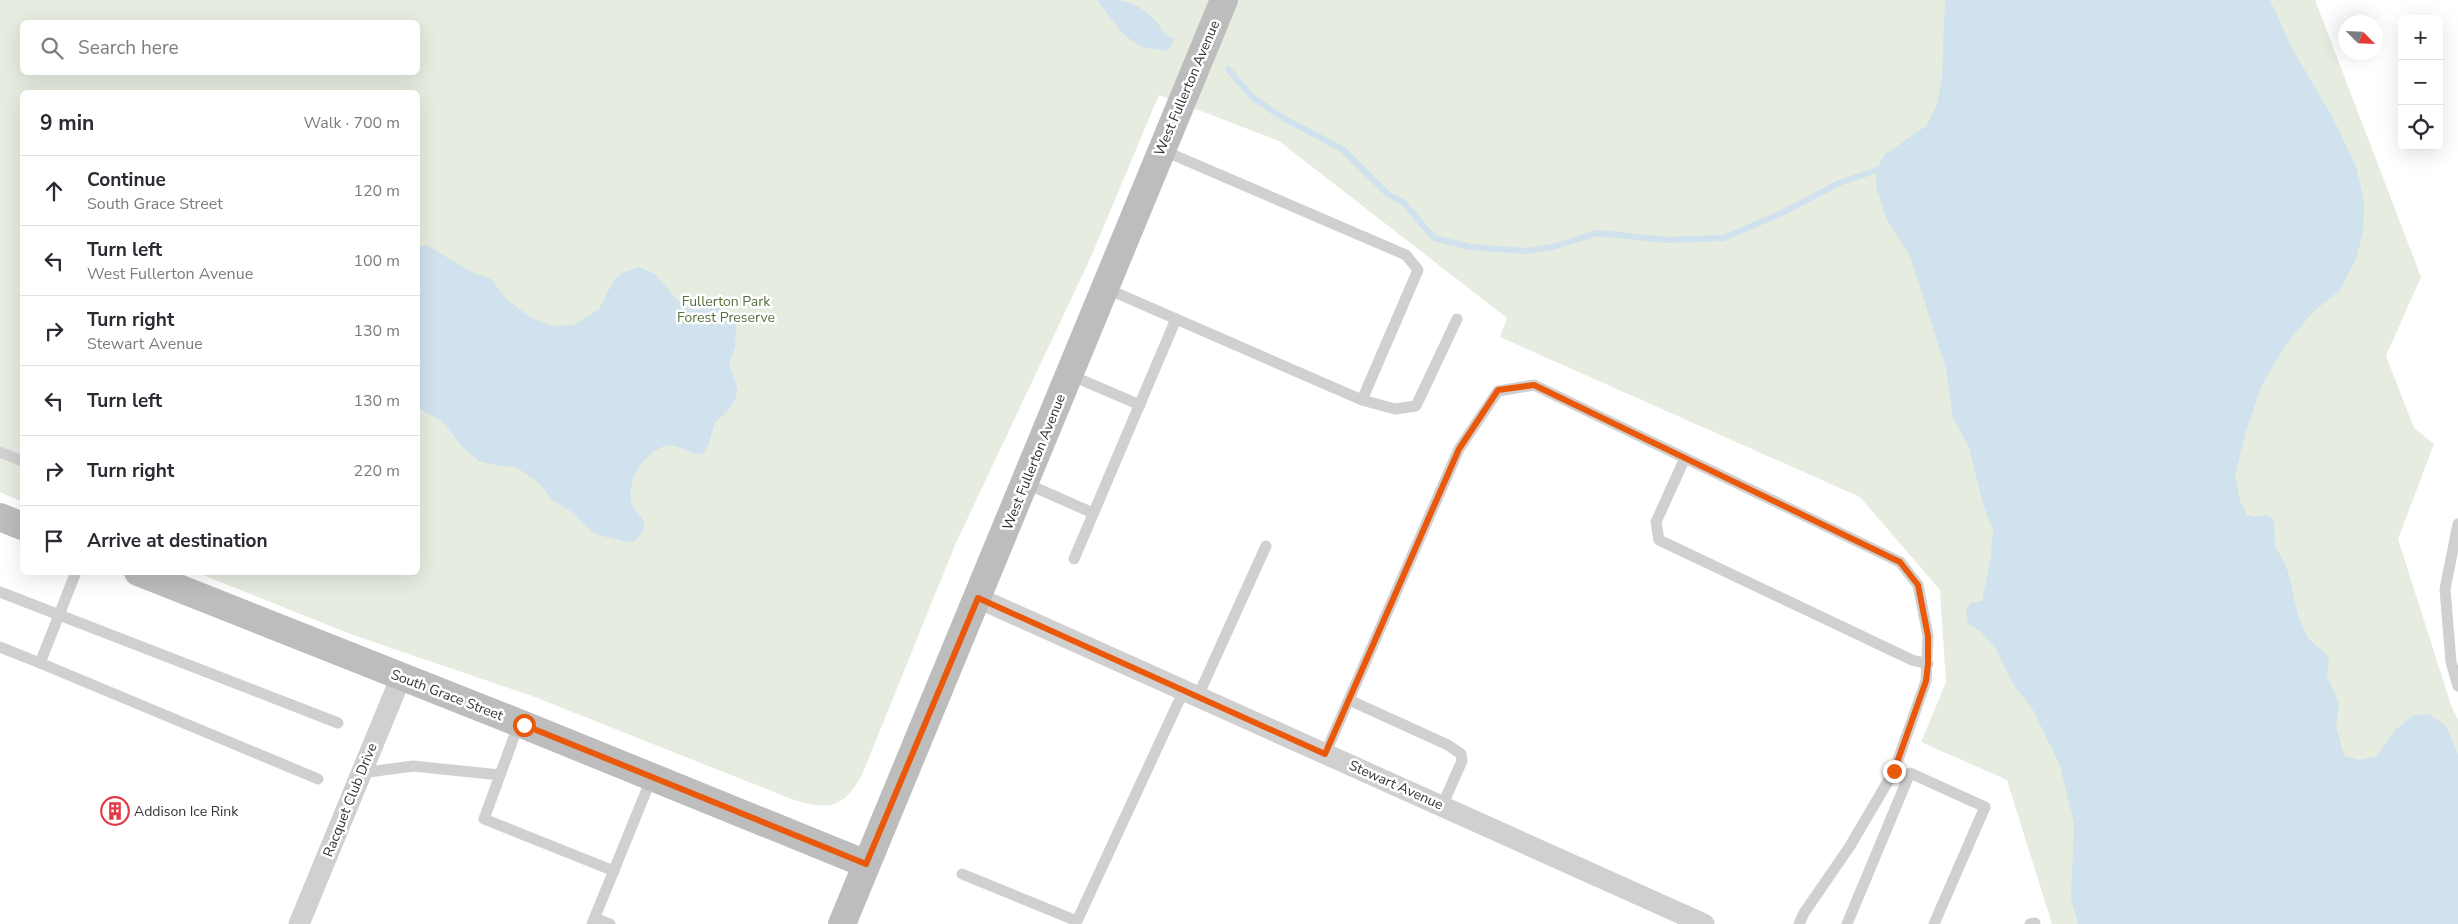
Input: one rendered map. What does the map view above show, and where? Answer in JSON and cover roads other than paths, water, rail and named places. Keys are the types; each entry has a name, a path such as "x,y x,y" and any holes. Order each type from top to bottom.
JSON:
{"street":[{"name":"West Fullerton Avenue","path":"842,924 1224,0"},
{"path":"0,517 20,525"},
{"name":"South Grace Street","path":"145,575 519,723 866,864"},
{"name":"Stewart Avenue","path":"978,598 1442,806 1683,920 1704,924"},
{"name":"Racquet Club Drive","path":"299,924 400,677"}],"lane":[{"path":"1162,150 1406,255 1418,270 1362,400"},
{"path":"1105,288 1362,400 1395,409 1416,406 1456,319"},
{"path":"1074,559 1176,319"},
{"path":"1070,375 1140,405"},
{"path":"1325,754 1459,449 1498,390 1534,385 1900,562 1918,585 1928,636 1926,681 1894,771 1850,846 1804,913 1799,924"},
{"path":"0,452 20,460"},
{"path":"1684,458 1656,522 1659,540 1912,660 1928,664"},
{"path":"1025,483 1093,513"},
{"path":"2458,524 2445,590 2450,662 2458,686"},
{"path":"962,874 1077,921 1266,546"},
{"path":"40,663 75,575"},
{"path":"0,592 338,723"},
{"path":"0,647 318,780"},
{"path":"1349,700 1448,744 1461,754 1462,761 1442,806"},
{"path":"519,723 484,819 614,871"},
{"path":"361,773 413,766 500,775"},
{"path":"1847,924 1910,773 1985,807 1934,924"},
{"path":"610,924 593,921 652,777"}],"water":[{"path":"1097,0 1129,2 1148,13 1166,35 1174,39 1168,51 1141,47 1124,35"},
{"path":"1945,0 2270,0 2293,50 2332,116 2357,169 2364,202 2363,231 2356,259 2339,291 2313,312 2286,344 2261,387 2245,434 2235,476 2240,501 2247,515 2255,517 2266,515 2274,520 2275,548 2290,577 2300,621 2309,639 2329,658 2327,675 2339,704 2336,726 2344,756 2360,760 2377,756 2394,731 2414,715 2429,714 2446,726 2458,754 2458,924 2078,924 2071,899 2074,823 2060,765 2033,710 2013,684 1996,649 1982,633 1968,623 1966,610 1971,603 1982,601 1991,556 1993,530 1984,507 1969,448 1953,417 1946,369 1910,256 1887,220 1876,187 1877,170 1884,155 1926,126 1937,105 1942,79"},
{"path":"420,245 428,246 471,272 491,279 506,299 531,318 552,326 574,325 599,309 614,280 624,272 639,267 655,274 681,304 695,310 715,307 731,312 736,326 735,347 729,363 738,390 734,402 726,413 715,422 708,446 702,454 670,445 657,450 643,462 631,487 632,505 644,521 644,527 635,541 626,542 595,534 569,510 552,500 539,483 516,467 499,466 479,461 464,449 442,421 420,409"}],"waterway":[{"path":"1228,69 1252,97 1285,119 1342,149 1389,195 1403,202 1434,238 1470,247 1526,251 1553,247 1597,233 1668,240 1723,238 1780,214 1839,183 1877,170"}],"place":[{"name":"Addison Ice Rink","path":"115,811"}],"park label":[{"name":"Fullerton Park Forest Preserve","path":"726,310"}]}
